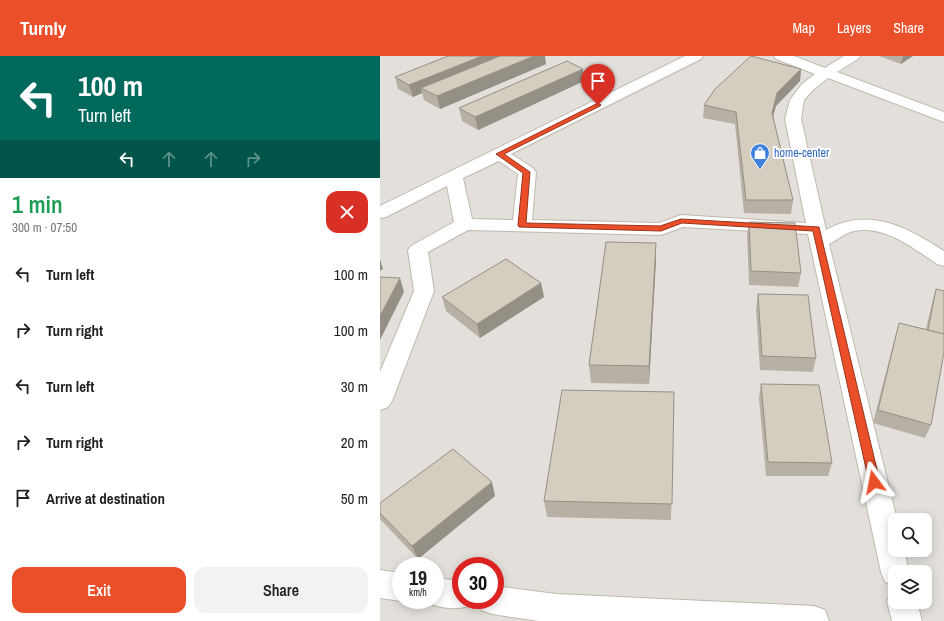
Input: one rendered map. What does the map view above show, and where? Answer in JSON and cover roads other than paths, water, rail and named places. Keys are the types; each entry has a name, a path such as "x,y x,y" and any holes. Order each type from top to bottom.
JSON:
{"street":[{"path":"380,213 696,56"},
{"path":"781,56 944,117"},
{"path":"853,56 826,73 806,90 797,101 793,118 817,235 893,565"},
{"path":"500,154 527,172 522,225"},
{"path":"454,177 464,224"},
{"path":"380,401 424,291 418,250 464,224 661,229 681,221 817,235 850,226 874,224 898,231 944,260"},
{"path":"380,584 392,586"},
{"path":"504,603 555,615 814,621"},
{"path":"904,609 907,621"}],"place":[{"name":"home-center","path":"760,170"}]}
